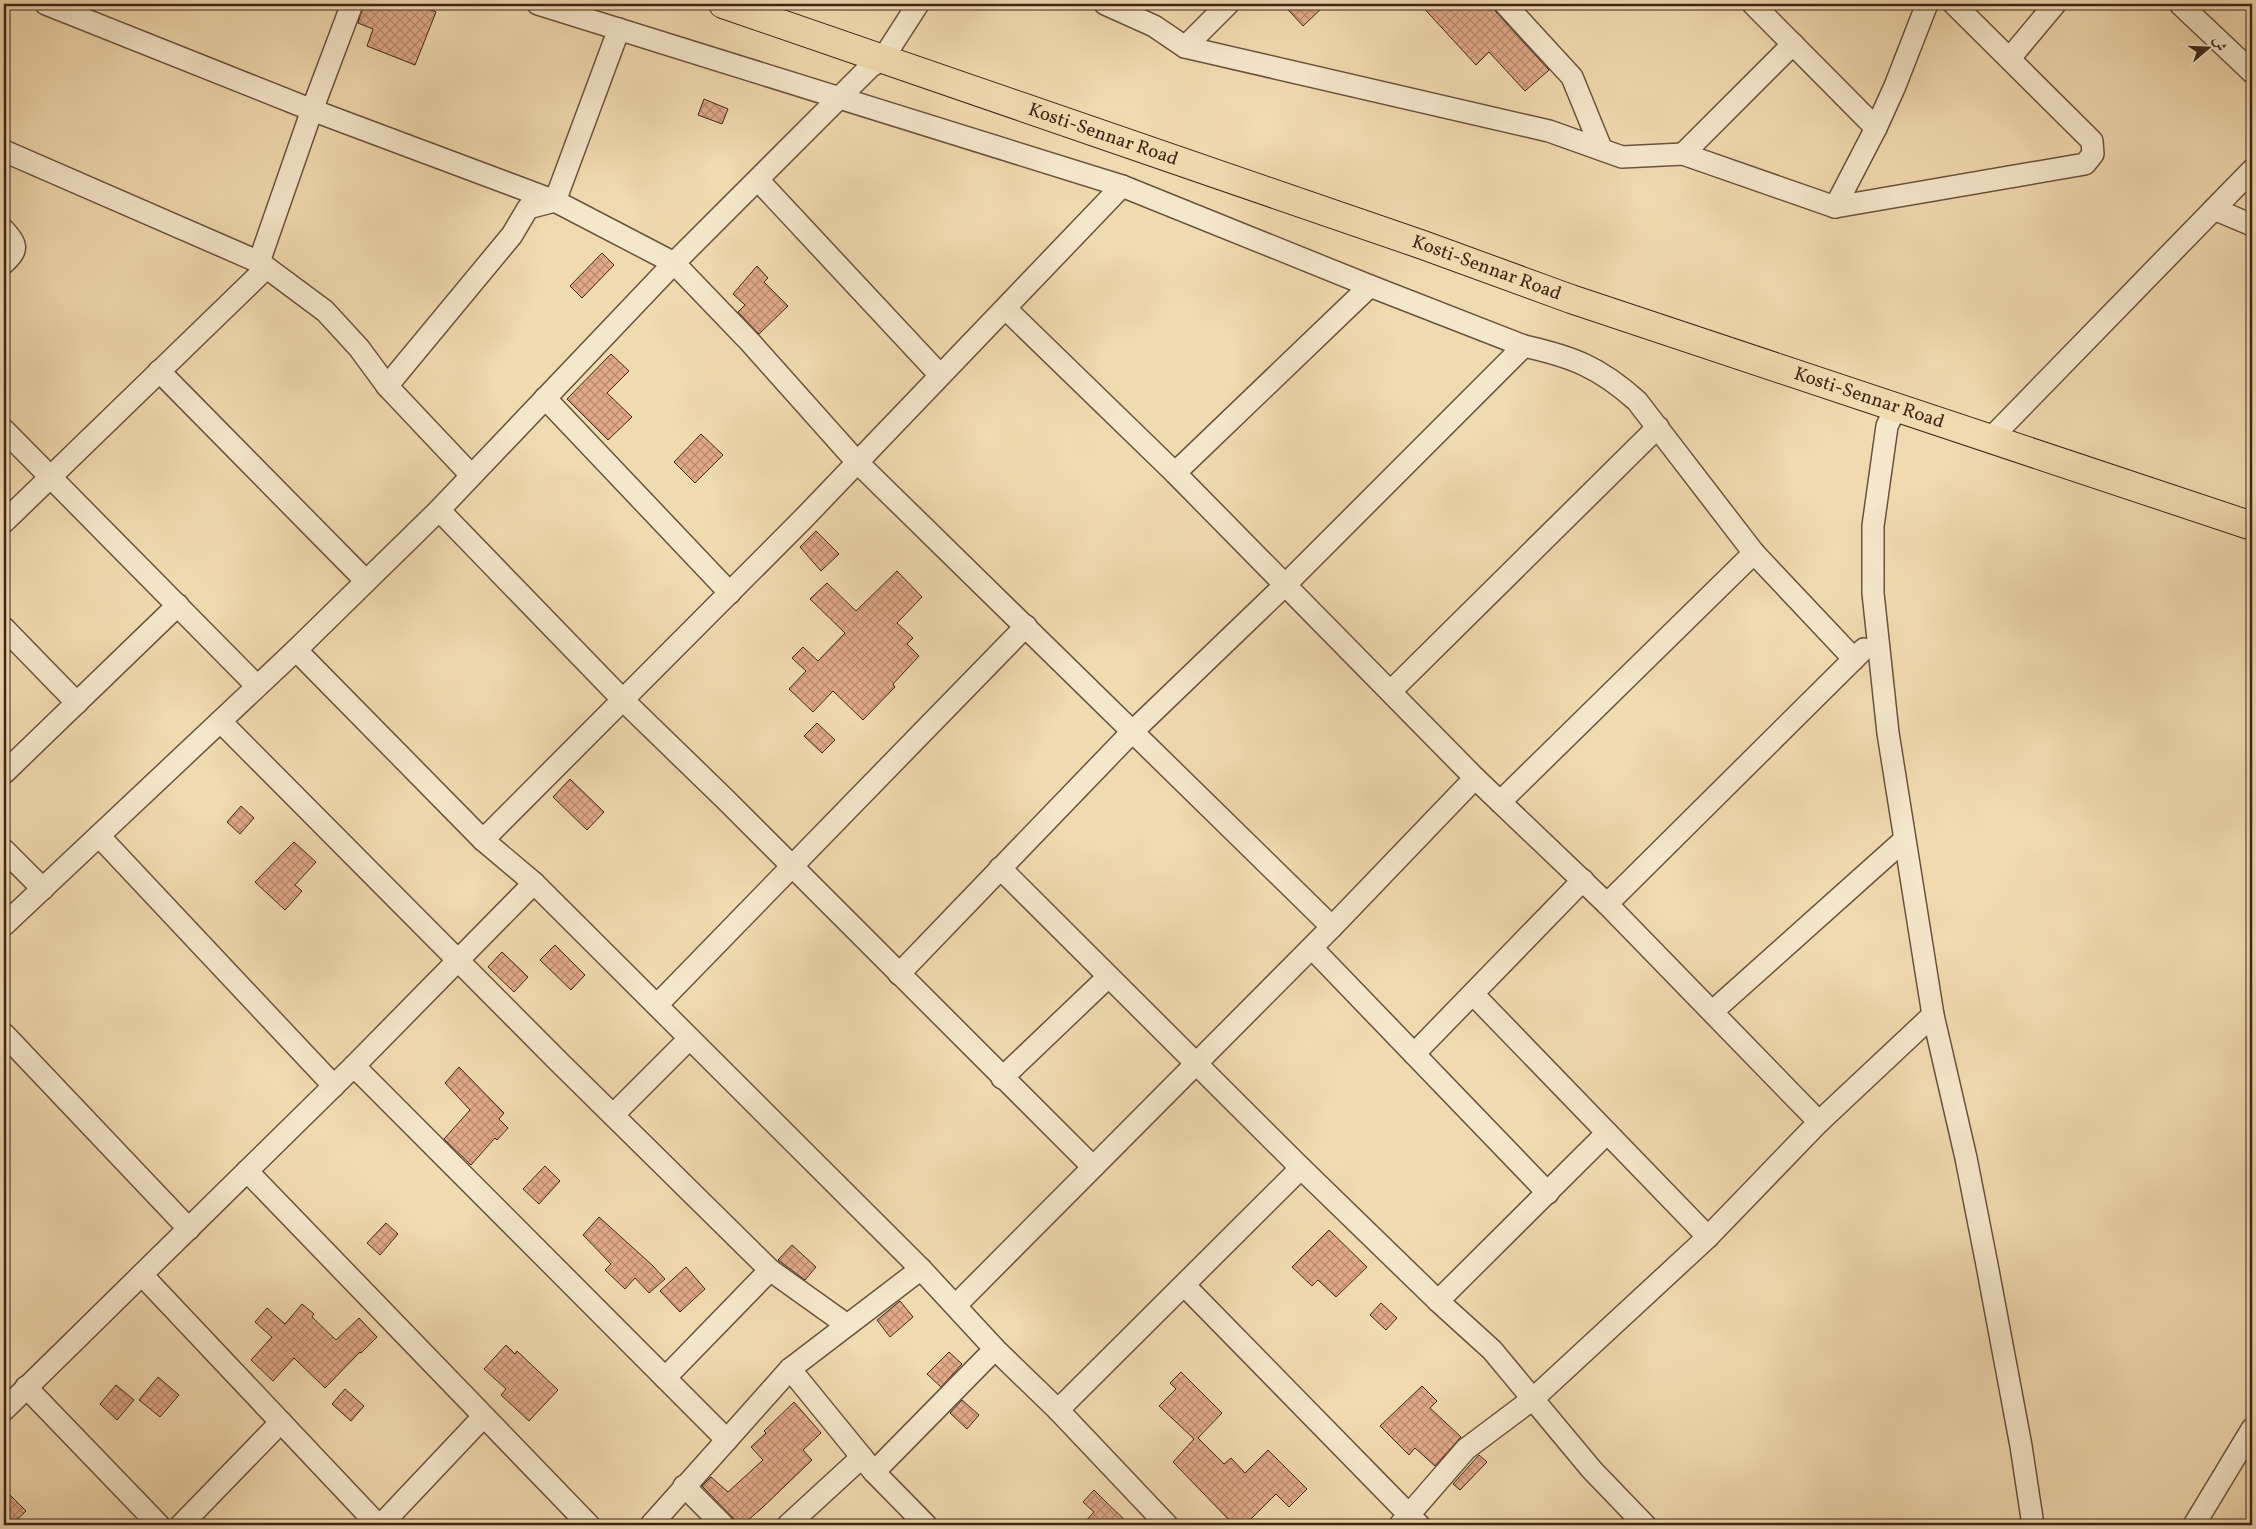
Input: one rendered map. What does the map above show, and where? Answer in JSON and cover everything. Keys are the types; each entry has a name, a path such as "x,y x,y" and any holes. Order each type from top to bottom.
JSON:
{"highway":[{"name":"Kosti-Sennar Road","path":"723,4 786,24 882,60 1424,245 1571,299 2252,526"}],"street":[{"path":"46,4 312,110 555,201 674,263 750,342 857,462 1332,927"},
{"path":"4,522 262,273 259,262 312,110 352,4"},
{"path":"538,4 1122,186 1524,346 1577,360 1615,381 1637,401 1754,553 1854,659"},
{"path":"4,926 221,722 439,510 674,263 870,68 882,60 918,4"},
{"path":"1105,4 1154,26 1186,47 1549,131 1625,158 1684,154 1835,207 2085,164 2090,160 2093,154 2092,141 1954,4"},
{"path":"1186,47 1228,4"},
{"path":"1506,4 1572,77 1601,148"},
{"path":"1753,4 1876,128"},
{"path":"1835,207 1876,128 1895,86 1927,4"},
{"path":"2010,58 2055,4"},
{"path":"2186,6 2252,72"},
{"path":"555,201 619,29"},
{"path":"1684,154 1793,44"},
{"path":"4,151 259,262 325,311 359,348 387,386 471,475"},
{"path":"1991,438 2252,170"},
{"path":"758,180 940,375"},
{"path":"483,840 730,593 1006,309 1122,186"},
{"path":"387,386 512,235 528,208 555,201"},
{"path":"2214,209 2252,225"},
{"path":"4,230 13,241 15,247 11,256 4,263"},
{"path":"1176,473 1370,286"},
{"path":"1006,309 1176,473 1476,778 1607,904 1819,1122"},
{"path":"899,974 1132,732 1285,585 1524,346"},
{"path":"159,371 366,580"},
{"path":"545,398 730,593"},
{"path":"1896,407 1887,426 1873,526 1873,585 1876,636 1904,841 1933,1015 1966,1158 1987,1265 2021,1446 2033,1525"},
{"path":"1391,691 1658,427"},
{"path":"4,430 257,686"},
{"path":"439,510 624,701 794,867 1093,1168"},
{"path":"1500,802 1754,553"},
{"path":"4,773 178,605"},
{"path":"657,1005 794,867 1026,626"},
{"path":"4,628 78,703"},
{"path":"1607,904 1876,636"},
{"path":"296,650 483,840 534,883 956,1305 995,1349 1058,1410 1167,1525"},
{"path":"221,722 458,961 770,1270 847,1325"},
{"path":"956,1305 1196,1062 1312,948 1476,778"},
{"path":"99,836 334,1086"},
{"path":"1713,1012 1904,841"},
{"path":"4,850 43,889"},
{"path":"1000,868 1301,1168 1438,1301 1492,1350 1534,1398 1592,1470 1645,1525"},
{"path":"1414,1054 1583,880"},
{"path":"4,1410 334,1086 534,883"},
{"path":"1312,948 1548,1193"},
{"path":"1002,1078 1108,977"},
{"path":"1473,994 1708,1237"},
{"path":"1185,1286 1410,1522 1466,1449 1534,1398 1708,1237 1819,1122 1933,1015"},
{"path":"4,1034 189,1229"},
{"path":"614,1114 689,1039"},
{"path":"354,1066 727,1440"},
{"path":"1438,1301 1607,1134"},
{"path":"1058,1410 1185,1286 1301,1168"},
{"path":"247,1171 588,1525"},
{"path":"651,1525 790,1369 920,1269"},
{"path":"665,1378 770,1270"},
{"path":"142,1276 380,1525 483,1417"},
{"path":"788,1525 868,1465 995,1349"},
{"path":"790,1369 868,1465 926,1525"},
{"path":"26,1387 159,1525"},
{"path":"181,1525 281,1422"},
{"path":"2194,1525 2252,1429"},
{"path":"684,1486 723,1525"}],"building":[{"path":"364,4 415,4 436,12 415,65 367,46 373,29 358,23"},
{"path":"1283,4 1326,4 1303,26"},
{"path":"1420,4 1492,4 1496,12 1549,70 1525,91 1489,52 1476,65"},
{"path":"704,99 728,109 722,124 698,115"},
{"path":"602,253 614,265 582,298 570,286"},
{"path":"757,266 768,278 764,282 788,306 759,334 738,312 745,305 733,294"},
{"path":"611,354 629,371 607,393 632,417 608,440 567,399"},
{"path":"701,434 723,455 695,483 674,462"},
{"path":"816,531 839,554 821,571 800,547"},
{"path":"897,571 922,597 897,623 913,638 907,644 919,656 893,684 895,687 863,720 833,691 813,712 789,689 806,671 792,658 803,647 818,661 845,633 810,599 827,583 856,611"},
{"path":"817,723 835,740 822,753 804,736"},
{"path":"570,779 604,812 587,830 553,797"},
{"path":"241,806 254,818 240,834 227,822"},
{"path":"294,842 316,862 295,885 302,891 285,910 255,882"},
{"path":"555,945 585,975 571,990 540,960"},
{"path":"502,952 528,977 514,992 488,967"},
{"path":"459,1067 504,1113 499,1119 508,1128 497,1140 495,1138 471,1165 444,1139 470,1110 445,1083"},
{"path":"545,1166 560,1181 539,1204 523,1189"},
{"path":"599,1217 665,1279 649,1293 635,1278 625,1289 605,1270 611,1264 583,1235"},
{"path":"386,1223 398,1234 380,1255 367,1243"},
{"path":"1329,1230 1367,1267 1336,1297 1318,1280 1312,1286 1292,1267"},
{"path":"792,1245 816,1267 805,1280 778,1260"},
{"path":"686,1267 705,1289 680,1312 660,1291"},
{"path":"900,1301 913,1317 890,1337 877,1320"},
{"path":"1381,1303 1397,1318 1386,1330 1370,1315"},
{"path":"302,1304 314,1314 312,1317 336,1340 359,1318 377,1337 325,1388 294,1358 273,1381 251,1360 272,1337 255,1322 267,1308 285,1324"},
{"path":"506,1345 515,1354 517,1351 558,1390 529,1421 501,1395 506,1389 484,1369"},
{"path":"949,1352 962,1364 941,1387 927,1374"},
{"path":"1181,1372 1222,1413 1198,1438 1224,1464 1231,1458 1245,1473 1268,1450 1307,1489 1289,1507 1276,1494 1245,1525 1234,1525 1173,1462 1194,1439 1159,1406 1176,1389 1170,1383"},
{"path":"158,1377 179,1395 160,1417 139,1400"},
{"path":"116,1385 134,1400 117,1420 100,1404"},
{"path":"1422,1386 1437,1401 1430,1408 1461,1437 1435,1466 1415,1448 1409,1455 1380,1426"},
{"path":"345,1389 364,1406 351,1421 332,1404"},
{"path":"962,1400 979,1415 967,1429 950,1413"},
{"path":"794,1402 821,1433 803,1450 812,1460 761,1509 740,1525 702,1486 711,1477 728,1492 763,1460 751,1447 766,1433 764,1431"},
{"path":"1479,1455 1487,1462 1460,1490 1453,1484"},
{"path":"4,1489 26,1511 11,1525 4,1525"},
{"path":"1094,1490 1130,1525 1082,1525 1094,1512 1083,1502"}]}
